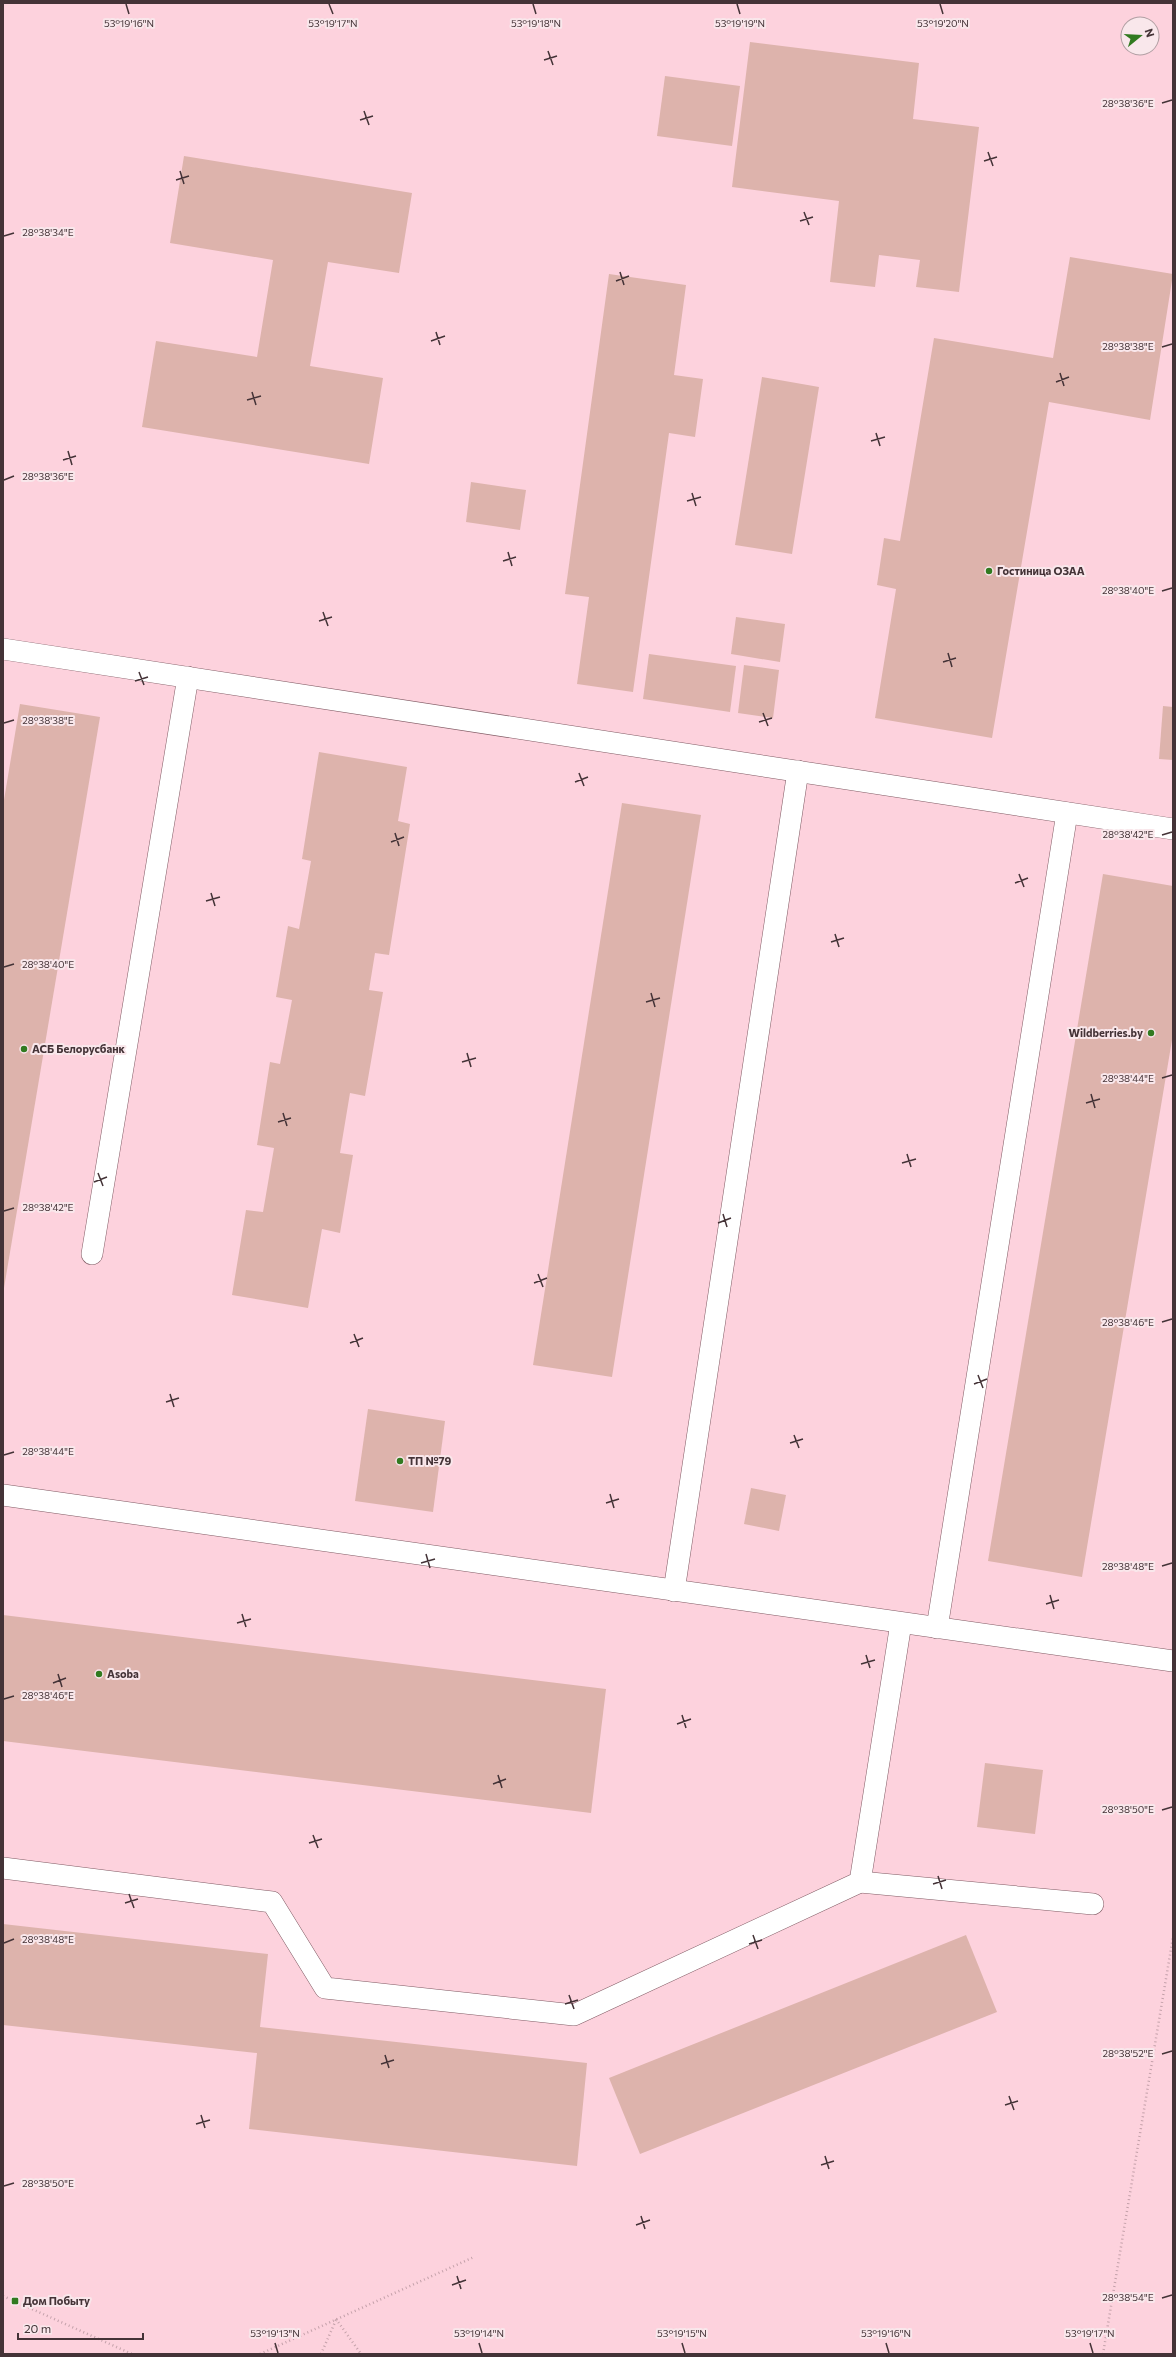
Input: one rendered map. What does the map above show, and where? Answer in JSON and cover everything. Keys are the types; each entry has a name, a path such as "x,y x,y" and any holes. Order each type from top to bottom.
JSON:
{"lane":[{"path":"3,649 1173,829"},
{"path":"92,1254 188,677"},
{"path":"674,1591 798,771"},
{"path":"937,1628 1066,813"},
{"path":"3,1495 674,1591 1173,1660"},
{"path":"860,1882 901,1623"},
{"path":"3,1868 272,1902 325,1988 574,2015 860,1882 1093,1904"}],"path":[{"path":"1102,2354 1173,1937"},
{"path":"260,2354 474,2257"},
{"path":"3,2296 132,2354"},
{"path":"321,2354 336,2319"},
{"path":"336,2319 362,2354"}],"building":[{"path":"750,42 919,63 913,119 979,127 959,292 916,287 920,260 879,255 875,287 830,282 839,201 732,187"},
{"path":"665,76 740,86 732,146 657,136"},
{"path":"184,156 412,193 399,273 328,262 310,366 383,378 369,464 142,427 156,341 257,357 273,260 170,243"},
{"path":"1070,257 1173,274 1150,420 1049,402 992,738 875,718 896,589 877,585 884,538 900,541 934,338 1053,358"},
{"path":"609,274 686,285 674,375 703,379 695,437 669,433 633,692 577,684 589,597 565,594"},
{"path":"762,377 819,387 792,554 735,545"},
{"path":"471,482 526,490 520,530 466,522"},
{"path":"736,617 785,624 780,662 731,654"},
{"path":"649,654 736,666 730,712 643,699"},
{"path":"744,665 779,670 773,718 738,713"},
{"name":"АСБ Белорусбанк","path":"20,704 100,717 4,1288 3,806"},
{"path":"1163,706 1173,707 1173,760 1159,759"},
{"path":"319,752 407,767 398,821 410,824 389,955 375,953 369,990 383,992 365,1096 350,1093 340,1153 353,1155 340,1233 322,1229 308,1308 232,1295 246,1210 263,1212 274,1148 257,1145 270,1062 280,1064 292,1000 276,997 288,926 299,929 311,861 302,859"},
{"path":"622,803 701,815 612,1377 533,1365"},
{"path":"1103,874 1173,886 1173,1034 1082,1577 988,1561"},
{"name":"ТП №79","path":"368,1409 445,1421 433,1512 355,1501"},
{"path":"751,1488 786,1495 779,1531 744,1524"},
{"path":"3,1615 606,1689 591,1813 3,1741"},
{"path":"985,1763 1043,1770 1035,1834 977,1827"},
{"path":"3,1924 268,1954 260,2027 587,2063 577,2166 249,2129 257,2053 3,2025"},
{"path":"966,1935 997,2012 640,2154 609,2078"}],"place":[{"name":"Гостиница ОЗАА","path":"989,571"},
{"name":"Wildberries.by","path":"1151,1033"},
{"name":"АСБ Белорусбанк","path":"24,1049"},
{"name":"ТП №79","path":"400,1461"},
{"name":"Asoba","path":"99,1674"},
{"name":"Дом Побыту","path":"15,2301"}]}
